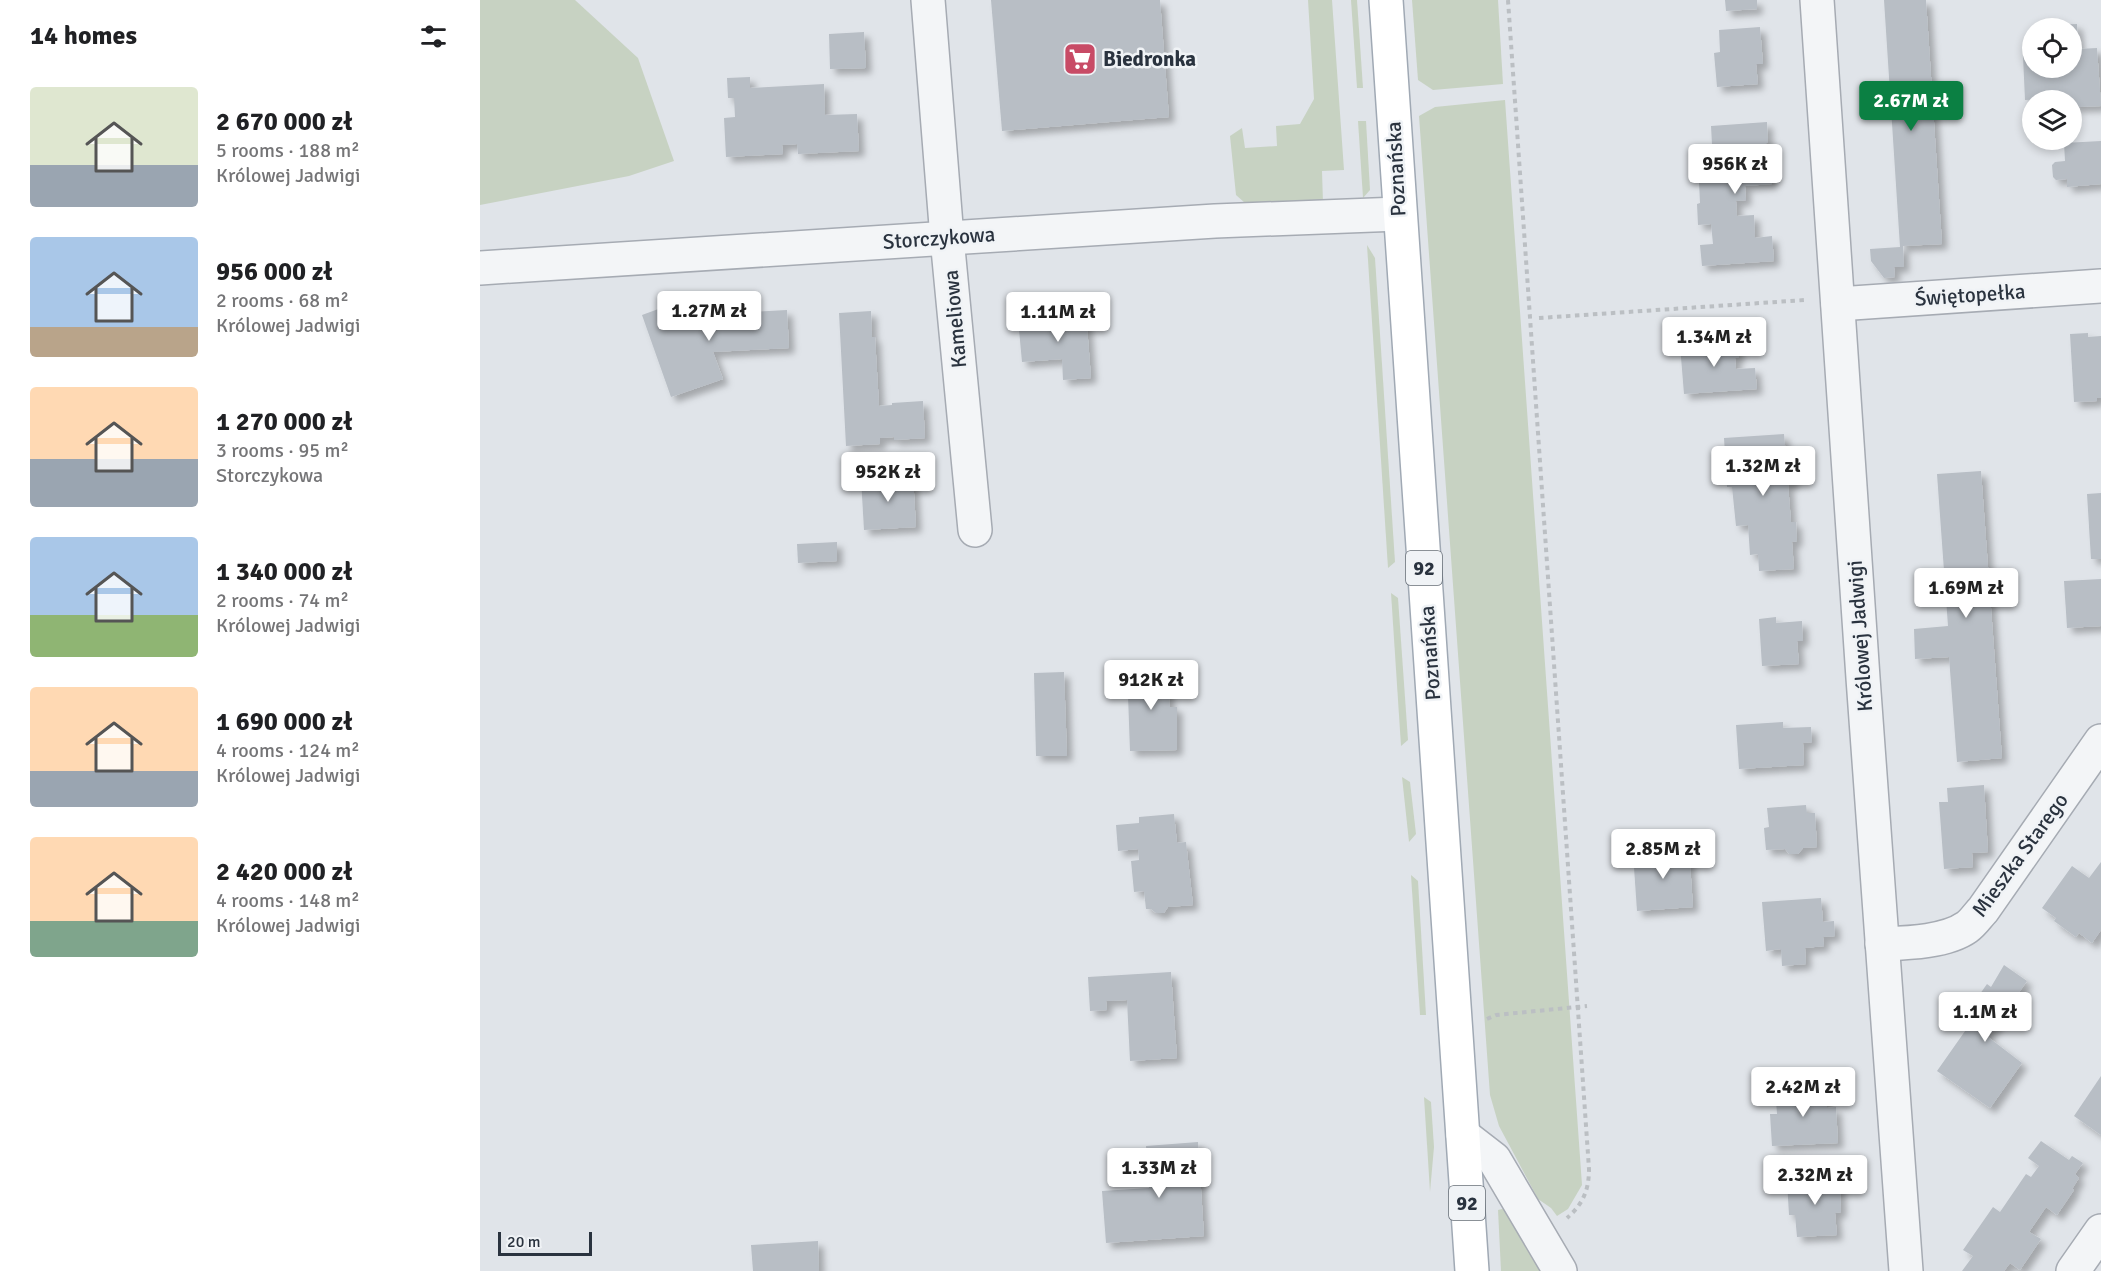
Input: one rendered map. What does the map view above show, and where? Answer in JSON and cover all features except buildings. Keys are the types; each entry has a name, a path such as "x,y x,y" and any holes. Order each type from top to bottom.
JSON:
{"main road":[{"name":"Poznańska","path":"1386,0 1472,1271"}],"street":[{"name":"Kameliowa","path":"928,0 947,238 975,530"},
{"name":"Królowej Jadwigi","path":"1817,0 1906,1271"},
{"name":"Storczykowa","path":"480,268 1215,221 1399,214"},
{"name":"Świętopełka","path":"1838,304 2101,286"},
{"name":"Mieszka Starego","path":"1882,944 1911,943 1950,935 1967,927 1983,910 2101,741"},
{"path":"1463,1135 1494,1159 1560,1271"},
{"path":"2073,1271 2101,1231"}],"path":[{"path":"1508,0 1589,1183 1587,1193 1577,1209 1542,1241"},
{"path":"1539,318 1804,300 1838,304"},
{"path":"1483,1021 1496,1015 1587,1006"}],"green space":[{"path":"480,0 575,0 638,58 674,161 629,176 480,205"},
{"path":"1308,0 1332,0 1344,170 1322,171 1323,203 1256,207 1245,203 1236,195 1230,136 1242,128 1245,148 1277,146 1276,126 1300,124 1314,99"},
{"path":"1351,0 1357,0 1363,88 1357,88"},
{"path":"1412,0 1498,0 1503,84 1433,90 1418,80"},
{"path":"1505,100 1582,1185 1568,1209 1557,1216 1551,1208 1538,1199 1499,1126 1490,1095 1419,116 1435,107"},
{"path":"1358,121 1366,121 1370,190 1363,198"},
{"path":"1367,245 1375,258 1395,562 1388,568"},
{"path":"1391,593 1398,598 1408,740 1401,746"},
{"path":"1402,777 1410,782 1416,834 1409,842"},
{"path":"1411,875 1418,881 1426,1015 1420,1015"},
{"path":"1424,1097 1431,1102 1434,1147 1430,1192"},
{"path":"1506,1208 1543,1271 1501,1271 1498,1210"}],"place":[{"name":"Biedronka","path":"1080,59"}]}
